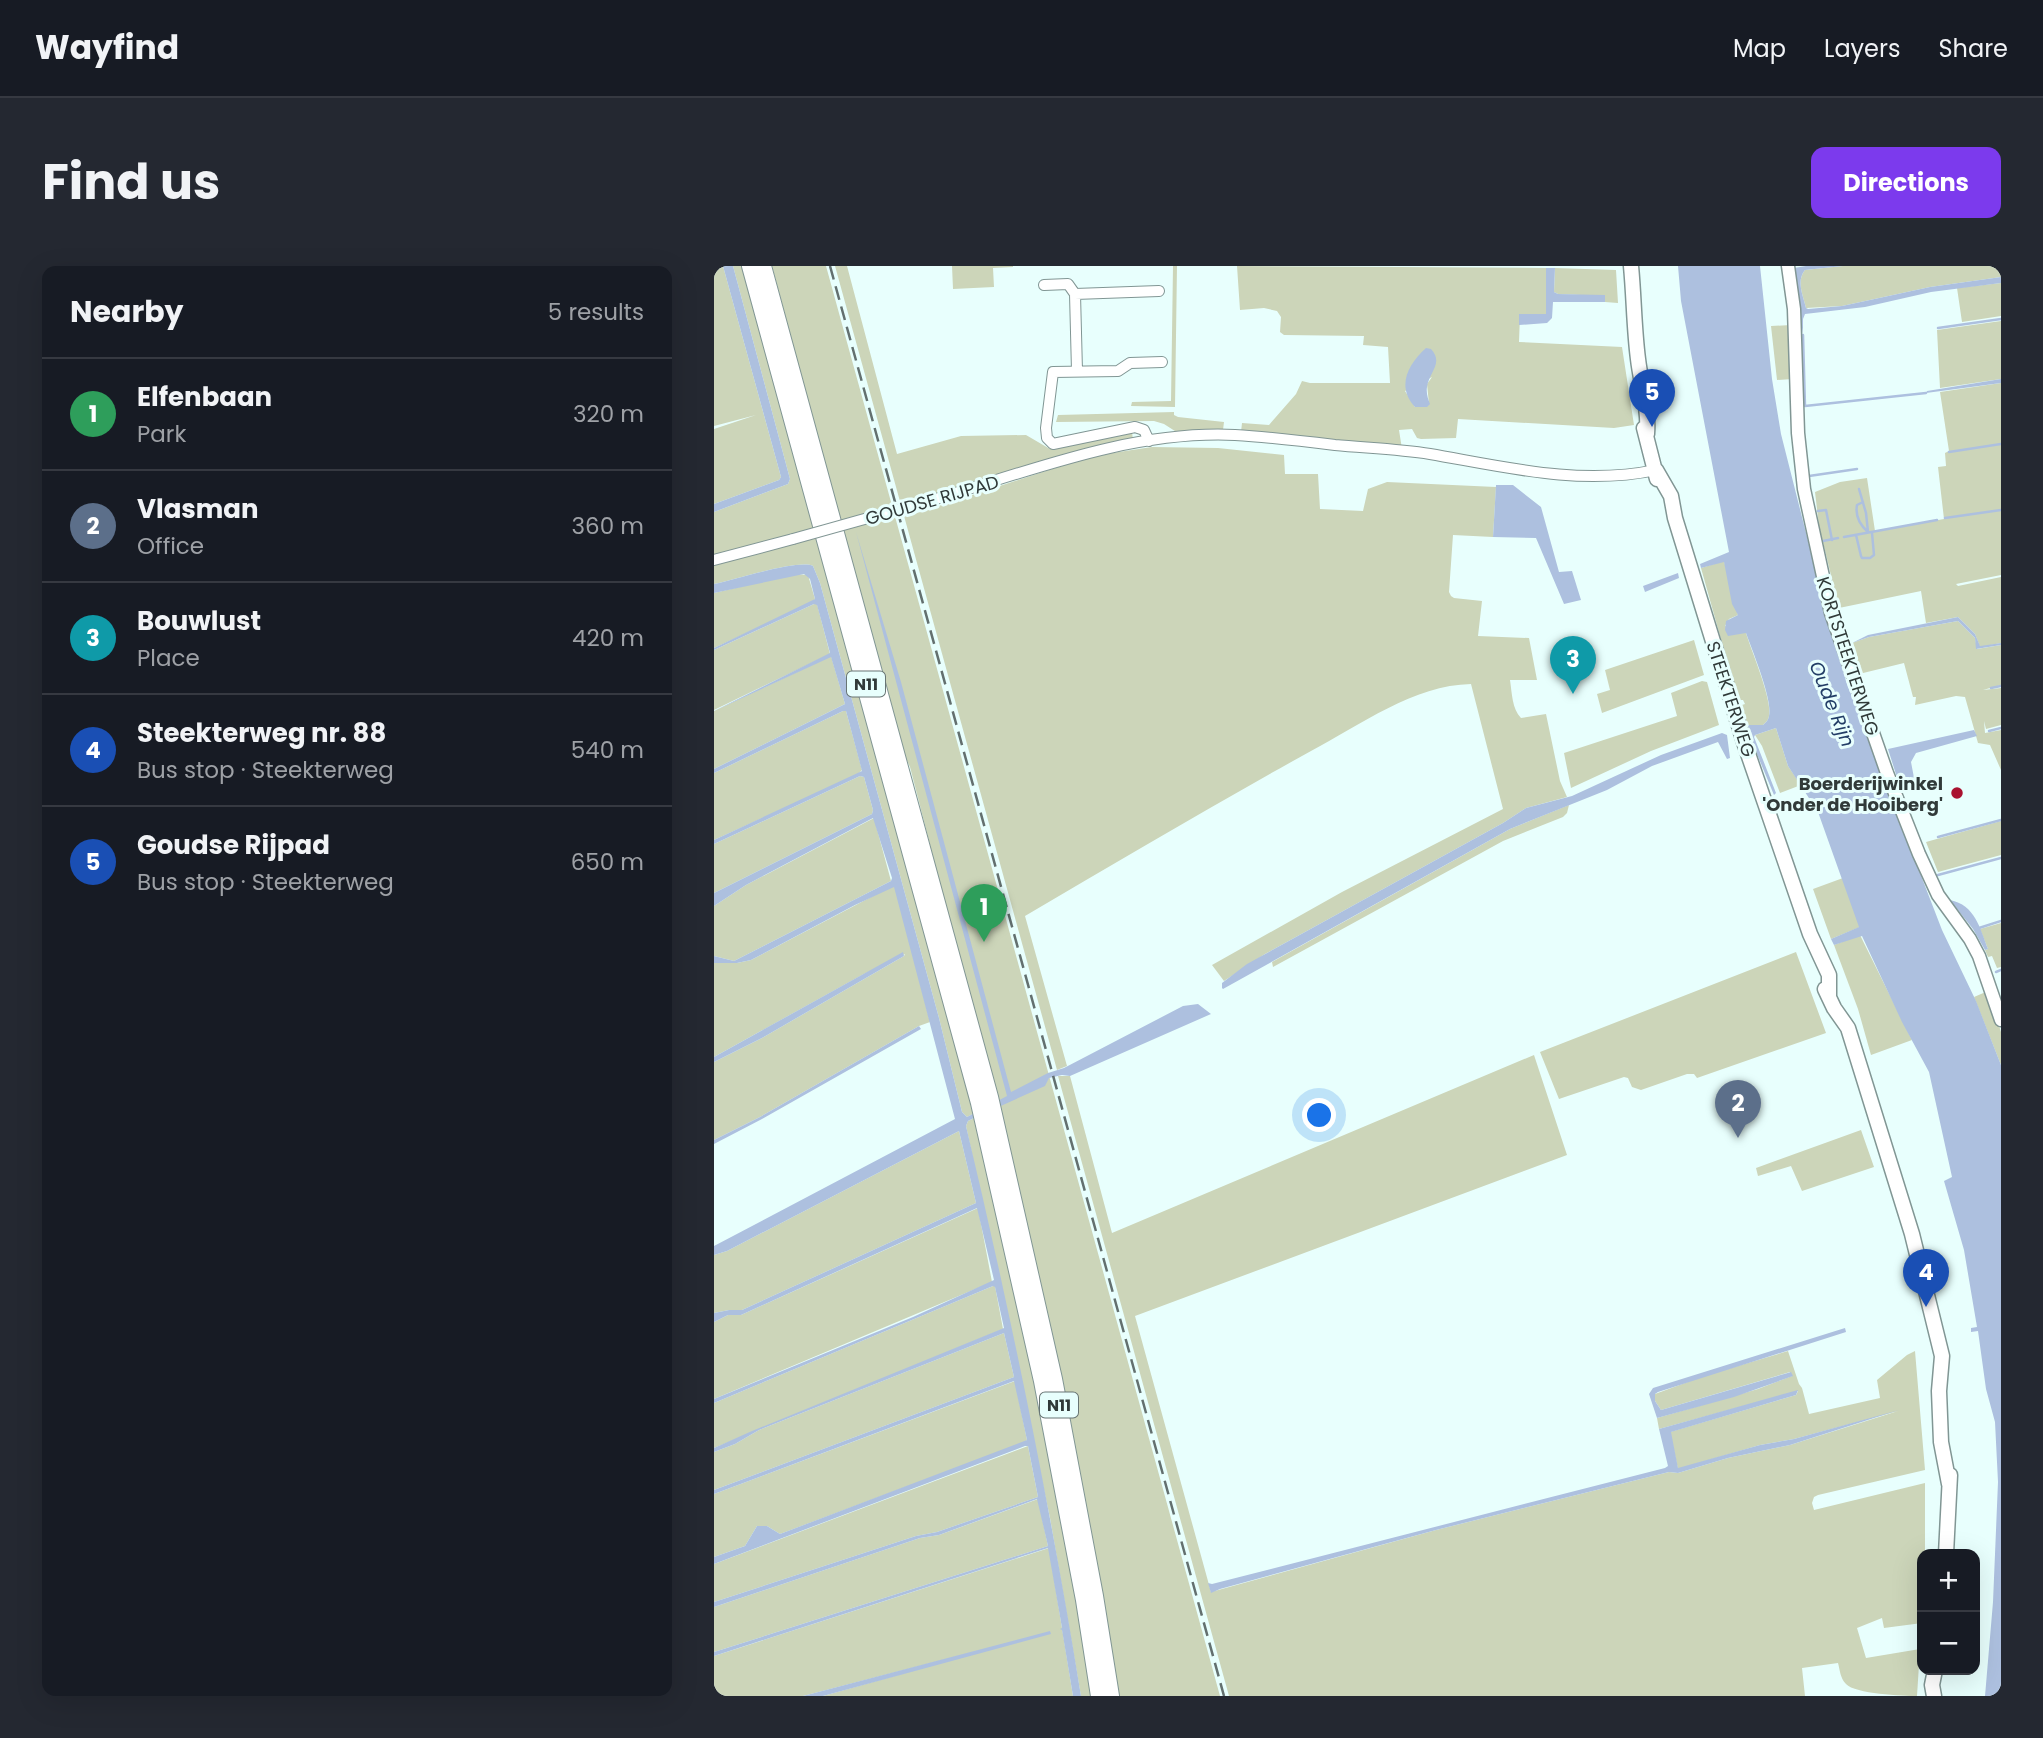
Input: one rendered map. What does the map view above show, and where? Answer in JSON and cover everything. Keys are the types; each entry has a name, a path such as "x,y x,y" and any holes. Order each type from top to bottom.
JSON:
{"highway":[{"name":"N11","path":"750,266 984,1100"},
{"name":"N11","path":"763,266 984,1100 1054,1380 1111,1696"},
{"name":"N11","path":"989,1120 1084,1600 1099,1696"}],"main road":[{"name":"STEEKTERWEG","path":"1631,266 1638,358 1647,402 1647,434 1662,496 1675,518 1744,742 1810,934 1829,975 1832,1002 1848,1028 1894,1170 1942,1356 1941,1442 1949,1484 1946,1549"},
{"path":"1936,1675 1936,1696"}],"street":[{"name":"KORTSTEEKTERWEG","path":"1788,266 1794,309 1798,433 1804,489 1831,613 1883,762 1919,853 1938,895 1979,956 2001,1020"},
{"path":"1044,285 1068,284 1075,294 1077,371"},
{"path":"1075,294 1159,291"},
{"name":"GOUDSE RIJPAD","path":"1149,440 1144,430 1135,427 1053,444 1047,438 1053,372 1118,371 1130,363 1162,362"},
{"name":"GOUDSE RIJPAD","path":"714,561 1080,456 1149,440 1193,434 1236,435 1428,454 1517,471 1617,477 1656,470"}],"green space":[{"path":"714,266 723,266 781,477 714,504 714,429 756,415 714,426"},
{"path":"733,266 744,266 815,528 714,556 714,512 788,484 790,479"},
{"path":"772,266 826,266 1220,1696 1116,1696 957,950 910,767 901,748"},
{"path":"835,266 847,266 897,454 961,436 1026,435 1050,449 1132,432 1133,440 911,502 914,514 1092,456 1152,447 1218,448 1284,455 1285,474 1318,474 1320,509 1363,511 1368,489 1387,482 1496,487 1493,537 1453,535 1449,592 1454,598 1482,601 1478,636 1529,638 1537,680 1510,680 1513,700 1521,718 1546,714 1560,781 1567,797 1526,808 1265,954 1224,981 1212,965 1342,892 1503,809 1471,684 1429,691 1388,708 1025,916 1067,1066 1057,1070"},
{"path":"952,266 1013,267 993,268 994,287 953,289"},
{"path":"1173,266 1177,266 1175,407 1131,406 1132,402 1171,401"},
{"path":"1237,266 1546,268 1546,315 1520,315 1519,342 1622,347 1634,425 1614,428 1458,419 1456,438 1421,439 1417,438 1412,429 1399,430 1402,449 1241,432 1242,423 1269,425 1296,394 1302,381 1390,383 1388,347 1363,345 1364,336 1284,335 1280,332 1281,317 1277,311 1264,308 1240,310","holes":["1432,377 1427,384 1429,404 1426,407 1415,407 1405,391"]},
{"path":"1843,266 2001,266 2001,277 1930,287 1842,306 1806,308 1801,283 1805,270"},
{"path":"1555,268 1616,270 1618,303 1605,302 1605,296 1554,292"},
{"path":"2001,283 2001,316 1962,322 1957,288"},
{"path":"2001,321 2001,379 1940,388 1937,330"},
{"path":"1791,325 1793,379 1777,380 1771,326"},
{"path":"2001,383 2001,575 1956,584 1958,586 2001,577 2001,643 1980,647 1975,634 1958,617 1926,623 1921,591 1839,608 1819,526 1815,492 1840,482 1867,478 1875,531 1944,519 1938,467 1946,466 1945,453 1949,451 1940,392"},
{"path":"1174,412 1178,417 1224,422 1223,430 1178,433 1154,421 1056,422 1058,415"},
{"path":"817,536 955,1036 973,1114 967,1117 962,1112 939,1018 820,583 813,566 794,565 714,584 714,564"},
{"path":"1724,561 1738,615 1729,619 1725,626 1746,633 1768,699 1769,716 1763,725 1746,725 1739,706 1745,704 1743,700 1738,700 1701,568"},
{"path":"795,574 808,575 815,599 813,602 714,648 714,593"},
{"path":"817,604 830,654 714,710 714,650"},
{"path":"1958,621 1975,638 1977,649 2001,645 2001,685 1983,690 2001,688 2001,725 1986,729 1984,721 1985,733 2001,730 2001,770 1990,745 1978,743 1965,697 1956,696 1915,705 1916,697 1913,697 1904,663 1859,674 1851,653 1852,643 1869,637"},
{"path":"1694,640 1704,675 1602,713 1597,694 1610,690 1605,670"},
{"path":"831,656 845,704 714,769 714,711"},
{"path":"1702,681 1707,682 1719,725 1651,751 1571,788 1564,753 1677,716 1671,693"},
{"path":"846,711 862,770 857,775 714,840 714,773"},
{"path":"1776,728 1788,766 1801,785 1780,793 1755,735"},
{"path":"860,776 864,777 872,814 714,893 714,844"},
{"path":"1569,805 1563,817 1503,841 1273,967 1272,962 1510,829"},
{"path":"874,818 891,881 734,961 714,956 714,906 746,885"},
{"path":"2001,821 2001,855 1938,872 1926,842"},
{"path":"1843,878 1860,927 1831,939 1813,889"},
{"path":"895,886 930,1022 714,1140 714,1062 762,1038 905,954 714,1057 714,963 751,960"},
{"path":"2001,923 2001,967 1997,968 1992,956 1988,957 1985,950 1988,949 1980,929"},
{"path":"1860,935 1912,1040 1871,1055 1858,1009 1834,945"},
{"path":"1796,952 1826,1033 1697,1078 1694,1074 1687,1074 1641,1090 1632,1087 1628,1078 1624,1077 1559,1099 1540,1052"},
{"path":"1988,991 2001,1032 2001,1065 1974,997"},
{"path":"1534,1055 1567,1155 1135,1316 1211,1592 1436,1530 1790,1445 1898,1411 1794,1439 1760,1445 1678,1469 1670,1432 1796,1395 1798,1391 1659,1429 1657,1418 1758,1389 1792,1376 1790,1372 1661,1410 1655,1401 1655,1394 1788,1351 1809,1414 1880,1398 1877,1380 1915,1351 1925,1470 1818,1495 1812,1503 1814,1510 1925,1483 1925,1549 1917,1549 1917,1624 1884,1628 1882,1618 1857,1628 1866,1658 1917,1650 1917,1696 1880,1694 1851,1687 1843,1679 1838,1663 1802,1668 1805,1696 1229,1696 1058,1076 1070,1076 1112,1233"},
{"path":"974,1118 1025,1333 1093,1696 1081,1696 1050,1518 966,1126 968,1121"},
{"path":"1861,1130 1874,1167 1802,1191 1791,1166 1758,1176 1756,1168"},
{"path":"959,1131 976,1203 742,1310 714,1313 714,1255 727,1251"},
{"path":"978,1208 992,1282 714,1399 714,1322 728,1315 741,1315"},
{"path":"993,1286 1003,1329 714,1448 714,1403"},
{"path":"1004,1333 1014,1377 714,1490 714,1452 759,1430"},
{"path":"1015,1381 1027,1440 1023,1443 780,1534 767,1526 757,1526 745,1546 714,1557 714,1494"},
{"path":"1028,1446 1038,1497 937,1532 916,1536 714,1602 714,1564"},
{"path":"1038,1499 1048,1546 714,1652 714,1607 920,1538 939,1535"},
{"path":"1049,1548 1073,1696 823,1696 1051,1632 803,1696 714,1696 714,1656"}],"water":[{"path":"723,266 733,266 790,479 788,484 714,512 714,504 781,477"},
{"name":"Oude Rijn","path":"1678,266 1760,266 1772,379 1781,434 1846,681 1942,930 1976,1001 2001,1065 2001,1696 1985,1696 1993,1602 1998,1482 1995,1422 1986,1389 1978,1331 1971,1332 1971,1328 1977,1327 1964,1250 1944,1181 1952,1177 1929,1072 1902,1022 1862,936 1834,945 1831,939 1859,927 1818,812 1788,766 1776,728 1754,737 1776,793 1774,795 1747,730 1746,725 1763,725 1769,718 1768,699 1746,633 1728,636 1725,630 1726,621 1738,615 1732,604 1724,562 1701,568 1700,564 1729,552 1681,301"},
{"path":"1843,266 1805,270 1801,283 1808,309 1842,306 1930,287 2001,277 2001,283 1931,292 1865,307 1805,314 1803,335 1794,268"},
{"path":"1546,268 1555,268 1554,292 1605,295 1605,302 1553,302 1552,318 1547,323 1519,325 1519,314 1546,314"},
{"path":"1426,348 1431,349 1436,359 1427,387 1430,404 1427,407 1415,407 1409,399 1405,384 1414,361"},
{"path":"2001,379 2001,383 1926,393 1927,391"},
{"path":"1496,485 1513,485 1541,507 1559,572 1572,571 1581,600 1564,604 1536,538 1493,537"},
{"path":"856,532 901,682 1011,1092 1064,1068 1183,1006 1198,1004 1211,1014 1070,1076 1049,1078 1045,1086 968,1121 966,1126 1029,1410 1081,1696 1073,1696 1048,1548 714,1656 714,1652 1048,1546 1037,1499 939,1535 920,1538 714,1607 714,1602 916,1536 937,1532 1038,1497 1028,1446 1025,1446 714,1564 714,1557 745,1546 757,1526 767,1526 780,1534 1027,1440 1014,1381 714,1494 714,1490 1014,1377 1004,1333 759,1430 714,1452 714,1448 752,1431 1004,1328 993,1286 714,1403 714,1399 913,1317 994,1280 977,1208 741,1315 728,1315 714,1322 714,1313 742,1310 976,1203 959,1131 727,1251 714,1255 714,1246 955,1119 894,887 751,960 714,963 714,956 734,961 891,881 892,878 873,818 746,885 714,906 714,893 872,814 873,810 864,777 860,776 714,844 714,840 862,771 846,711 843,711 714,773 714,769 845,704 831,657 714,711 830,653 817,605 814,604 714,650 815,599 810,579 804,574 714,593 714,584 794,565 813,566 820,583 939,1018 962,1112 967,1117 1007,1096"},
{"path":"1678,573 1679,578 1645,592 1643,586"},
{"path":"1958,617 1975,634 1980,646 2001,645 1976,649 1975,638 1958,621 1869,637 1852,643 1868,635"},
{"path":"1974,730 1977,736 1916,753 1911,762 1915,783 1901,790 1888,749"},
{"path":"1722,733 1727,735 1730,758 1727,759 1718,742 1652,766 1607,790 1510,829 1222,988 1222,983 1247,964 1526,808 1572,796 1661,755"},
{"path":"1950,900 1971,912 1988,949 1985,950 1973,929"},
{"path":"903,952 904,956 762,1038 714,1062 714,1057"},
{"path":"919,1026 921,1029 714,1144 714,1140 760,1117"},
{"path":"1845,1328 1846,1332 1658,1392 1655,1394 1655,1401 1661,1410 1791,1372 1793,1376 1734,1397 1657,1418 1649,1394 1653,1388"},
{"path":"1798,1390 1796,1395 1671,1432 1678,1468 1899,1410 1790,1445 1436,1530 1211,1593 1208,1583 1665,1468 1668,1466 1659,1429"},
{"path":"1050,1631 1051,1634 823,1696 803,1696"}],"waterway":[{"path":"1938,328 2001,319"},
{"path":"1803,335 1805,406 1926,393"},
{"path":"1949,452 2001,444"},
{"path":"1809,476 1857,469"},
{"path":"1859,489 1868,532"},
{"path":"1863,502 1857,505 1857,517 1868,532"},
{"path":"1818,511 1826,510 1832,540"},
{"path":"1945,518 2001,510"},
{"path":"1844,537 1937,520"},
{"path":"1856,535 1862,558 1870,558 1874,555 1872,533"},
{"path":"1823,541 1838,538"},
{"path":"1991,688 2001,686"},
{"path":"1989,731 2001,728"},
{"path":"1938,837 2001,820"},
{"path":"1938,875 2001,858"},
{"path":"1979,928 2001,921"},
{"path":"1996,972 2001,970"}],"railway":[{"path":"830,266 1224,1696"}],"place":[{"name":"Goudse Rijpad","path":"1652,427"},
{"name":"Bouwlust","path":"1573,694"},
{"name":"Boerderijwinkel 'Onder de Hooiberg'","path":"1957,793"},
{"name":"Elfenbaan","path":"984,942"},
{"name":"Vlasman","path":"1738,1138"},
{"name":"Steekterweg nr. 88","path":"1926,1307"}]}
